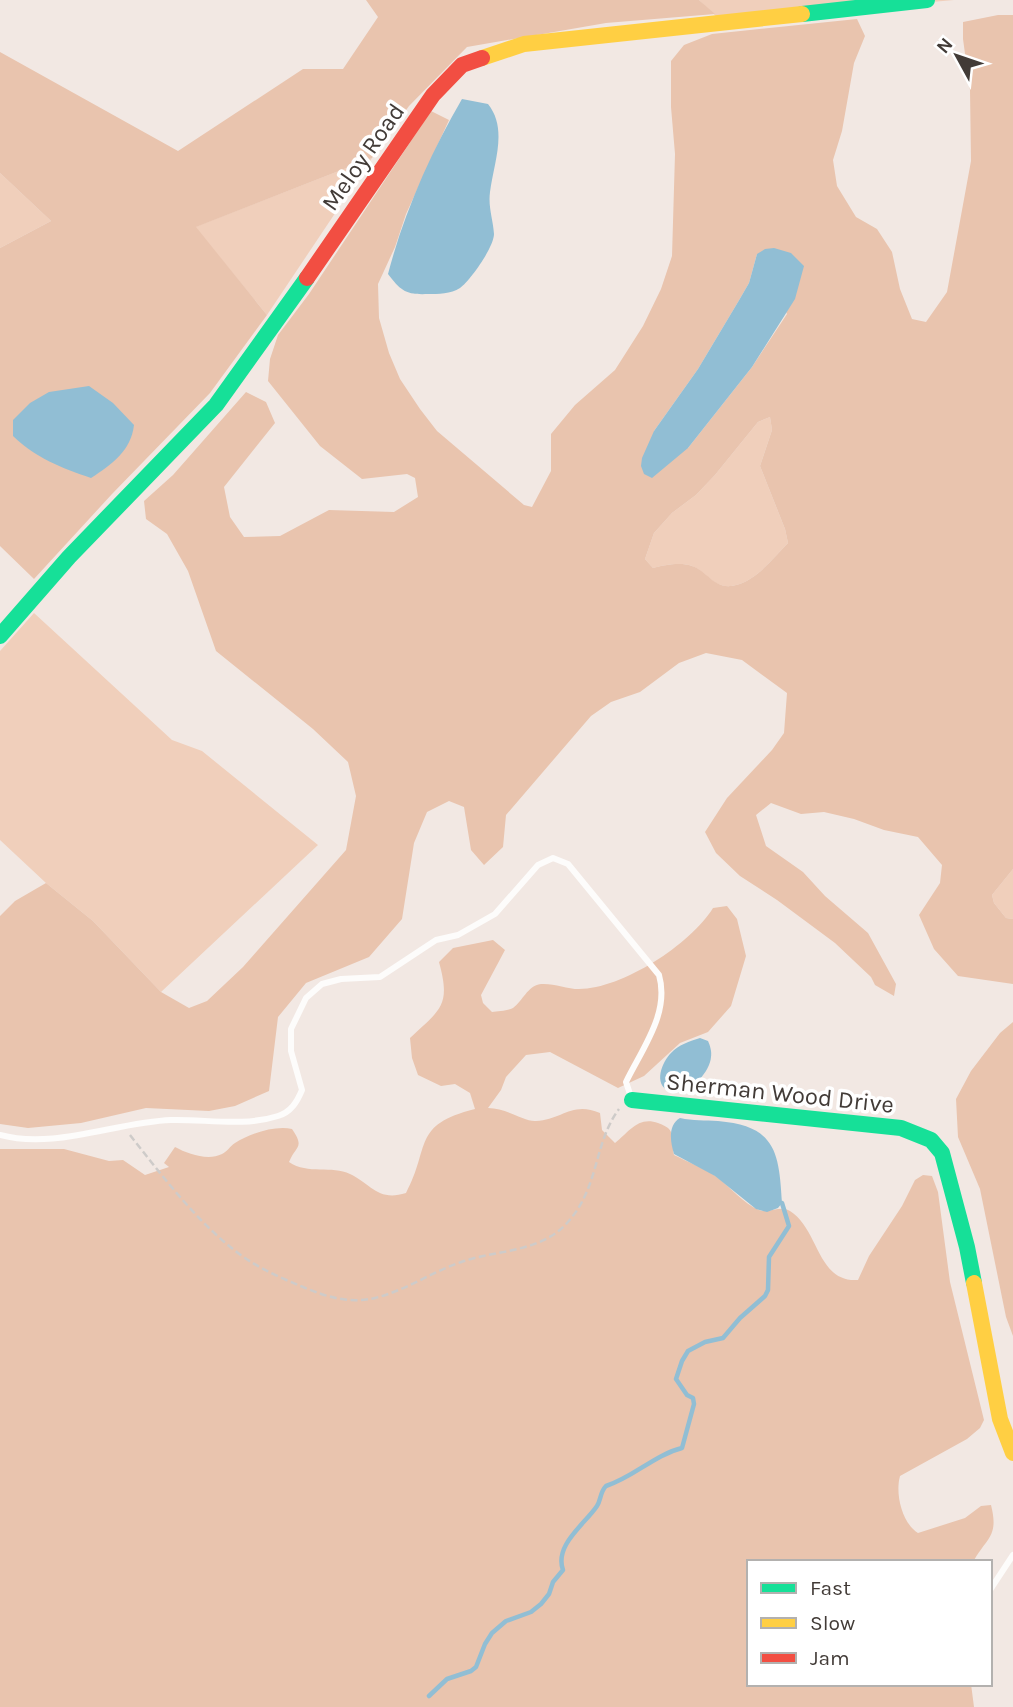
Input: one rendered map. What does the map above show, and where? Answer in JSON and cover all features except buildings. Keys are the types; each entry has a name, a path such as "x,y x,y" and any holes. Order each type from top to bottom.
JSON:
{"street":[{"name":"Meloy Road","path":"0,636 69,557 216,405 279,319 433,95 462,65 524,44 927,0"},
{"name":"Sherman Wood Drive","path":"632,1100 901,1128 931,1140 942,1153 960,1212 1000,1419 1013,1453"}],"lane":[{"path":"0,1135 35,1140 168,1120 258,1121 281,1115 295,1105 302,1090 291,1051 291,1028 306,998 322,984 341,979 380,977 436,940 458,935 495,914 538,865 553,858 568,864 659,975 663,988 661,1011 626,1082 632,1100"},
{"path":"992,1587 1013,1555"}],"path":[{"path":"123,1127 164,1178 231,1247 251,1262 288,1281 328,1297 351,1301 375,1298 412,1285 446,1267 478,1256 510,1251 540,1242 565,1226 585,1201 609,1122 620,1108 632,1100"}],"shaded area":[{"path":"366,0 699,0 715,14 606,23 467,47 409,106 372,158 196,227 267,315 210,393 34,579 0,546 0,248 51,221 0,173 0,52 178,151 303,69 343,69 378,17"},
{"path":"699,0 954,0 721,21"},
{"path":"1013,15 1013,869 992,895 994,903 1006,918 1013,919 1013,984 958,976 934,949 919,915 940,883 942,865 918,837 824,812 801,814 771,803 756,815 766,846 803,872 825,896 868,933 896,984 894,996 875,985 871,977 835,943 740,876 716,853 705,832 727,798 772,750 784,733 787,693 742,660 706,653 679,663 640,692 611,702 591,716 506,815 503,847 484,865 471,850 464,807 449,801 427,812 414,843 402,919 369,957 306,983 278,1017 269,1091 235,1106 209,1111 146,1108 81,1123 28,1128 0,1124 0,916 15,901 46,883 93,921 161,992 189,1008 207,1001 243,967 346,850 356,796 348,762 313,729 216,651 188,571 167,534 146,519 144,501 173,475 246,392 266,402 275,423 224,487 230,517 244,537 280,536 329,510 394,512 418,497 415,478 407,474 362,479 320,446 268,381 270,359 278,335 309,294 431,111 449,120 406,214 378,284 379,318 400,379 437,431 524,505 532,507 551,471 551,434 575,405 615,370 643,326 661,289 672,256 675,154 671,61 684,45 712,34 857,19 865,36 854,63 842,131 833,160 837,186 856,217 877,229 892,252 900,289 912,319 926,322 947,292 971,161 970,90 963,22","holes":["757,254 787,314 752,367 688,448 654,431 698,369 738,302 749,283","770,417 772,430 760,466 788,543 758,573 736,585 717,583 688,565 673,564 653,568 645,559 654,533 715,475 758,422"]},
{"path":"372,158 267,315 195,227"},
{"path":"0,173 51,221 0,248"},
{"path":"770,417 772,430 760,466 788,543 758,573 736,585 723,586 688,565 673,564 653,568 645,559 654,533 715,475 758,422"},
{"path":"34,613 172,740 202,751 318,845 161,992 93,921 46,883 0,840 0,651"},
{"path":"1013,869 1013,919 1006,918 994,903 992,895"},
{"path":"727,906 737,919 746,956 731,1006 708,1032 680,1043 644,1076 618,1088 550,1052 526,1055 506,1077 501,1090 488,1108 536,1121 574,1110 590,1110 600,1113 602,1130 615,1143 639,1123 651,1121 664,1125 671,1132 674,1155 712,1174 759,1210 782,1209 790,1211 800,1219 826,1264 844,1279 858,1280 869,1256 902,1206 915,1180 923,1175 932,1176 938,1192 950,1282 984,1420 980,1428 967,1439 900,1476 899,1499 904,1515 918,1533 965,1518 981,1506 991,1505 993,1531 974,1560 747,1560 747,1686 971,1686 974,1707 0,1707 0,1149 64,1149 109,1161 123,1160 145,1175 169,1167 164,1163 175,1147 198,1156 211,1157 224,1153 247,1136 270,1129 285,1128 292,1129 299,1143 289,1162 296,1166 343,1171 382,1194 406,1193 432,1130 455,1115 475,1109 470,1093 455,1084 441,1086 418,1075 412,1058 410,1038 441,1006 444,988 439,962 453,948 493,940 505,950 481,995 483,1003 492,1012 506,1010 513,1008 536,985 579,989 596,987 634,973 689,936 713,908"},
{"path":"1013,1022 1013,1336 1006,1317 980,1189 958,1137 956,1099 971,1071 1000,1033"}],"water":[{"path":"462,99 488,104 497,124 498,146 490,197 493,240 481,263 460,288 440,294 409,293 388,274 419,184"},
{"path":"774,248 791,253 804,266 795,299 752,367 688,448 652,478 644,474 642,458 654,431 698,369 738,302 749,283 757,254"},
{"path":"89,386 113,403 134,425 125,450 91,478 49,462 13,436 13,420 30,403 49,392"},
{"path":"700,1038 708,1041 711,1049 710,1063 702,1077 683,1091 669,1091 664,1088 661,1073 671,1053"},
{"path":"680,1118 737,1124 763,1136 771,1145 779,1169 782,1203 778,1208 767,1212 756,1209 715,1176 674,1154 672,1129"}],"waterway":[{"path":"429,1696 447,1679 476,1667 492,1633 506,1621 531,1612 541,1604 563,1570 561,1561 567,1544 597,1506 606,1486 682,1448 694,1404 693,1398 687,1395 676,1379 682,1361 688,1351 705,1342 723,1338 740,1318 765,1296 768,1290 769,1257 789,1226 782,1203"}],"traffic: fast":[{"path":"802,14 927,0"},
{"path":"0,636 69,557 216,405 307,278"},
{"path":"632,1100 901,1128 931,1140 942,1153 974,1283"}],"traffic: slow":[{"path":"482,58 524,44 802,14"},
{"path":"974,1283 1000,1419 1013,1453"}],"traffic: jam":[{"path":"307,278 433,95 462,65 482,58"}]}
